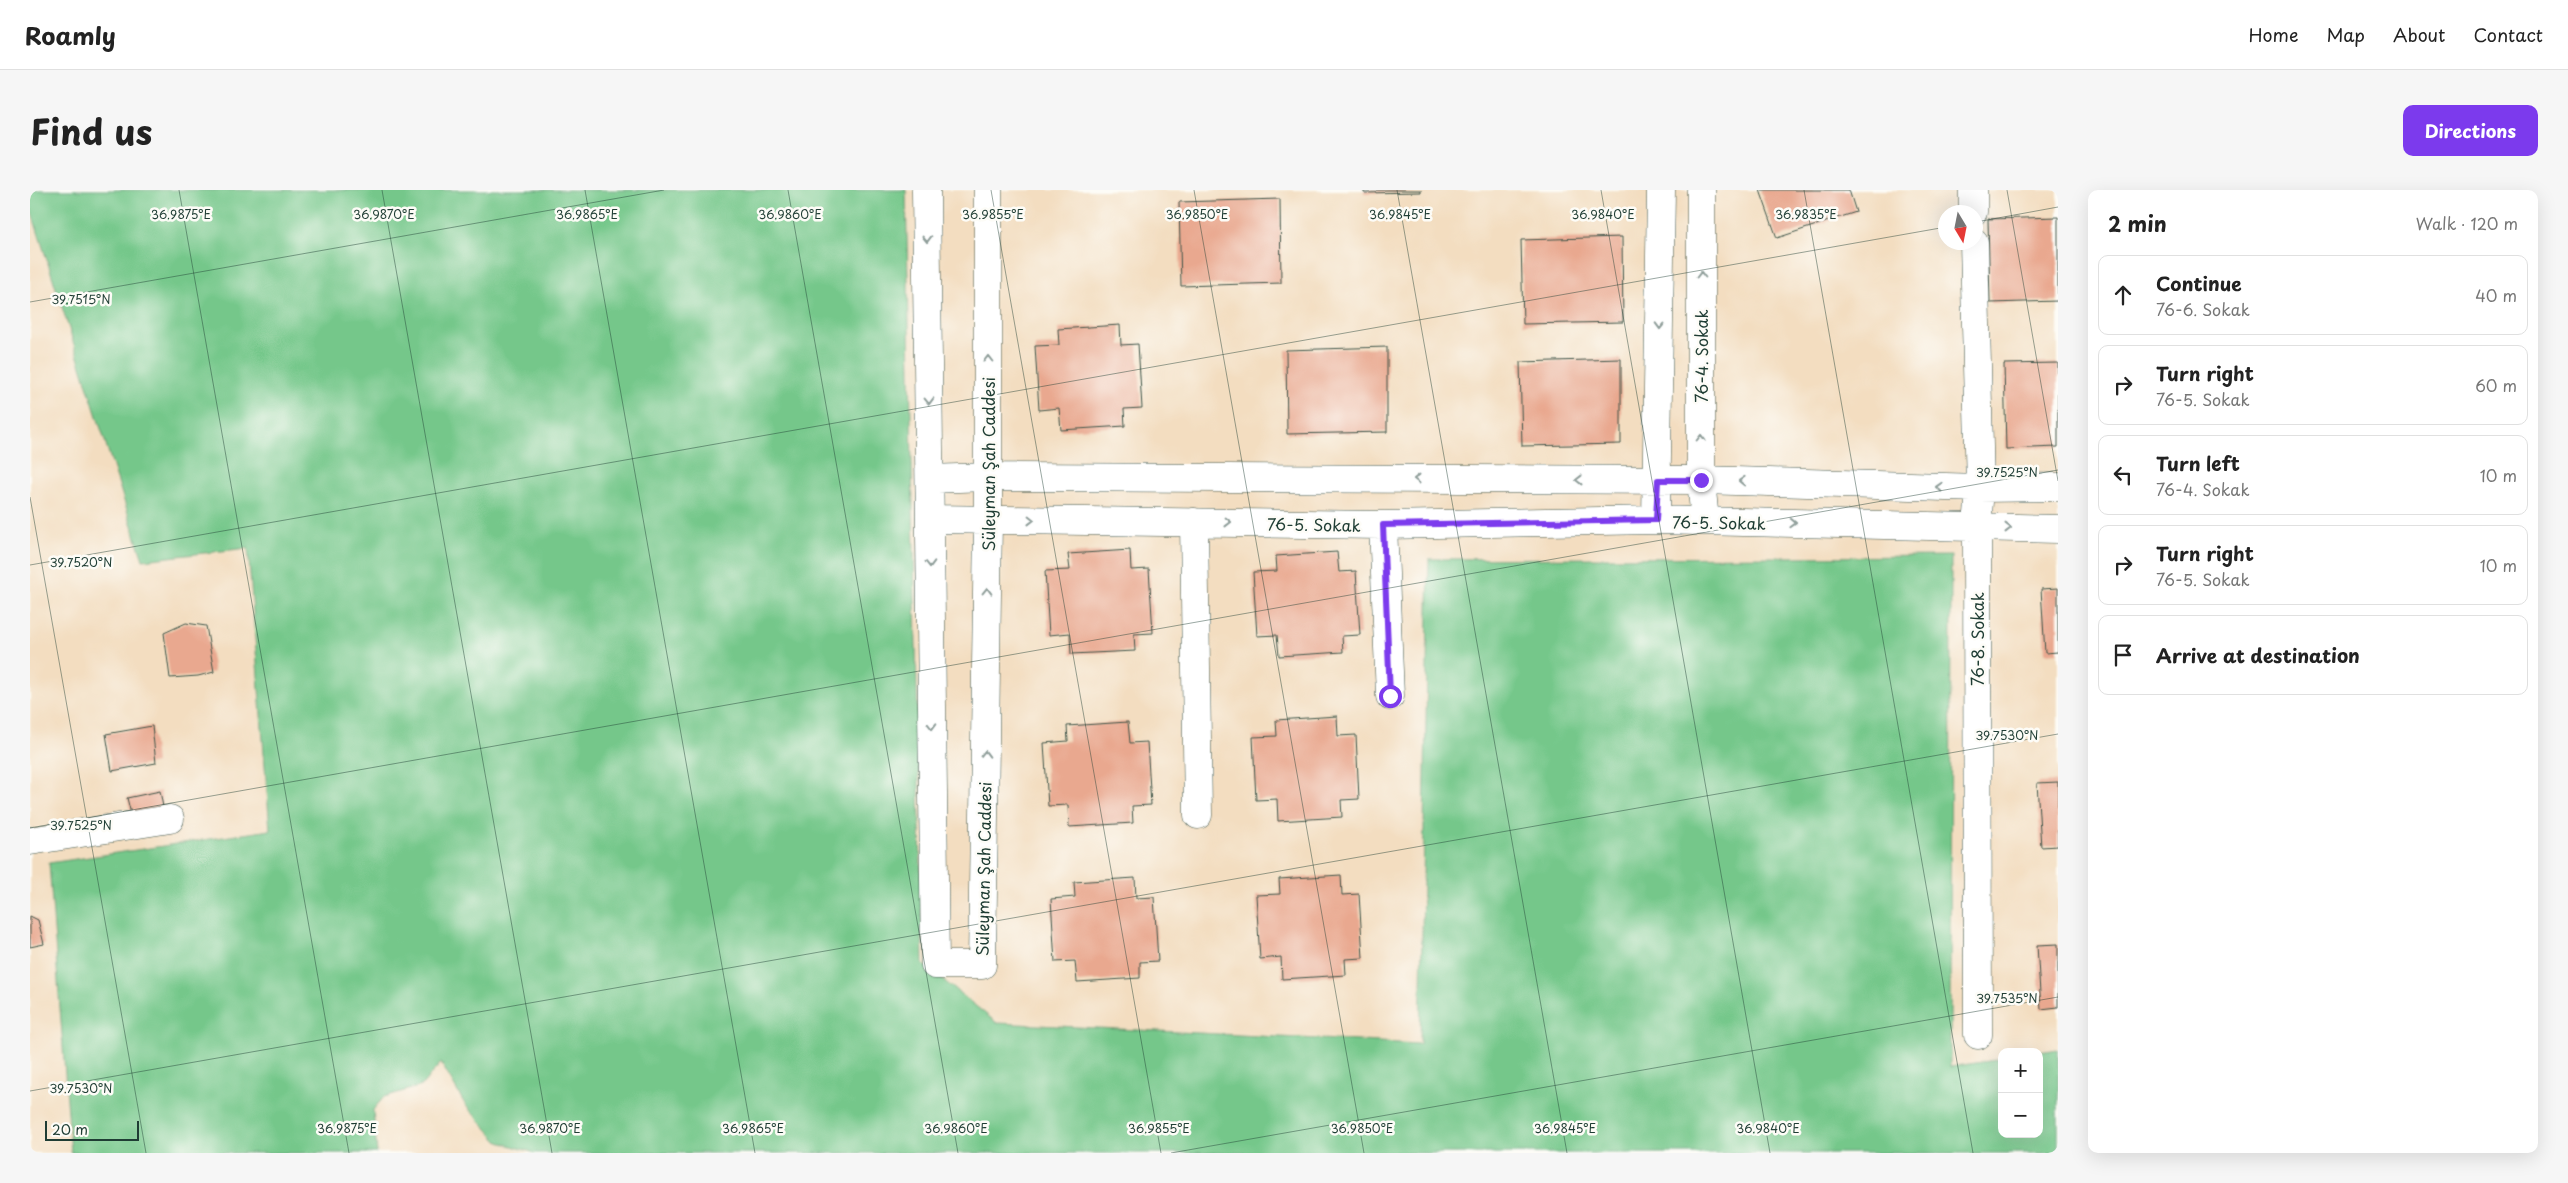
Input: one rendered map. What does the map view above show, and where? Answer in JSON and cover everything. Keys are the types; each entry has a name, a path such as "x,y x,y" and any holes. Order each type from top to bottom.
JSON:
{"street":[{"name":"Süleyman Şah Caddesi","path":"926,190 935,965 982,965 988,519 988,190"},
{"path":"1656,520 1661,190"},
{"name":"76-4. Sokak","path":"1701,190 1701,480 1705,521"},
{"path":"1973,190 1973,205"},
{"name":"76-8. Sokak","path":"1974,250 1980,488 1977,528 1978,1035"},
{"path":"930,480 987,477 1701,480 1980,488 2058,487"},
{"name":"76-5. Sokak","path":"930,520 988,519 1383,525 1656,520 2058,529"},
{"path":"1194,522 1198,815"},
{"path":"1383,525 1390,696"},
{"path":"30,841 170,819"}],"green space":[{"path":"30,190 906,190 923,964 997,1023 1420,1044 1429,559 1951,556 1950,1067 1998,1060 1998,1138 2043,1138 2043,1051 2058,1049 2058,1153 535,1153 499,1142 466,1106 441,1063 421,1086 384,1097 373,1110 377,1153 71,1153 49,863 270,830 248,548 143,560 30,207"}],"building":[{"path":"1364,190 1421,190 1421,192 1364,193"},
{"path":"1760,190 1849,190 1856,212 1777,238"},
{"path":"1280,199 1281,283 1181,286 1179,202"},
{"path":"2058,217 2058,301 1990,303 1988,219"},
{"path":"1622,237 1623,322 1523,324 1521,240"},
{"path":"1120,325 1121,345 1138,344 1142,408 1124,409 1125,426 1061,430 1059,408 1039,410 1035,346 1059,345 1058,329"},
{"path":"1387,347 1387,432 1287,434 1286,350"},
{"path":"1621,359 1621,444 1522,446 1520,362"},
{"path":"2058,363 2058,447 2006,449 2004,364"},
{"path":"1130,550 1131,570 1149,569 1153,633 1134,634 1135,651 1071,654 1070,633 1049,635 1045,571 1070,570 1068,554"},
{"path":"1337,552 1339,572 1356,571 1360,635 1342,636 1343,652 1279,656 1277,635 1257,636 1253,572 1277,571 1276,556"},
{"path":"2058,588 2058,652 2045,653 2041,589"},
{"path":"186,623 206,626 214,672 198,676 170,678 164,633"},
{"path":"1337,716 1338,736 1356,735 1359,799 1341,800 1342,817 1278,821 1277,799 1256,800 1253,737 1277,736 1276,720"},
{"path":"1128,722 1130,743 1147,742 1151,805 1132,806 1133,823 1069,827 1068,805 1048,806 1044,743 1068,741 1067,726"},
{"path":"152,726 156,763 112,771 106,734"},
{"path":"2058,782 2058,846 2041,847 2037,783"},
{"path":"160,791 163,807 131,814 127,798"},
{"path":"1341,875 1342,895 1359,894 1363,958 1345,959 1346,975 1282,979 1281,957 1260,959 1256,895 1280,894 1279,879"},
{"path":"1135,878 1136,898 1154,897 1158,961 1140,962 1140,978 1077,982 1075,961 1055,962 1051,899 1075,897 1074,882"},
{"path":"30,916 38,920 44,944 30,947"},
{"path":"2058,944 2058,1007 2041,1009 2037,945"}],"route":[{"path":"1390,696 1383,525 1656,520 1658,480 1701,480"}]}
